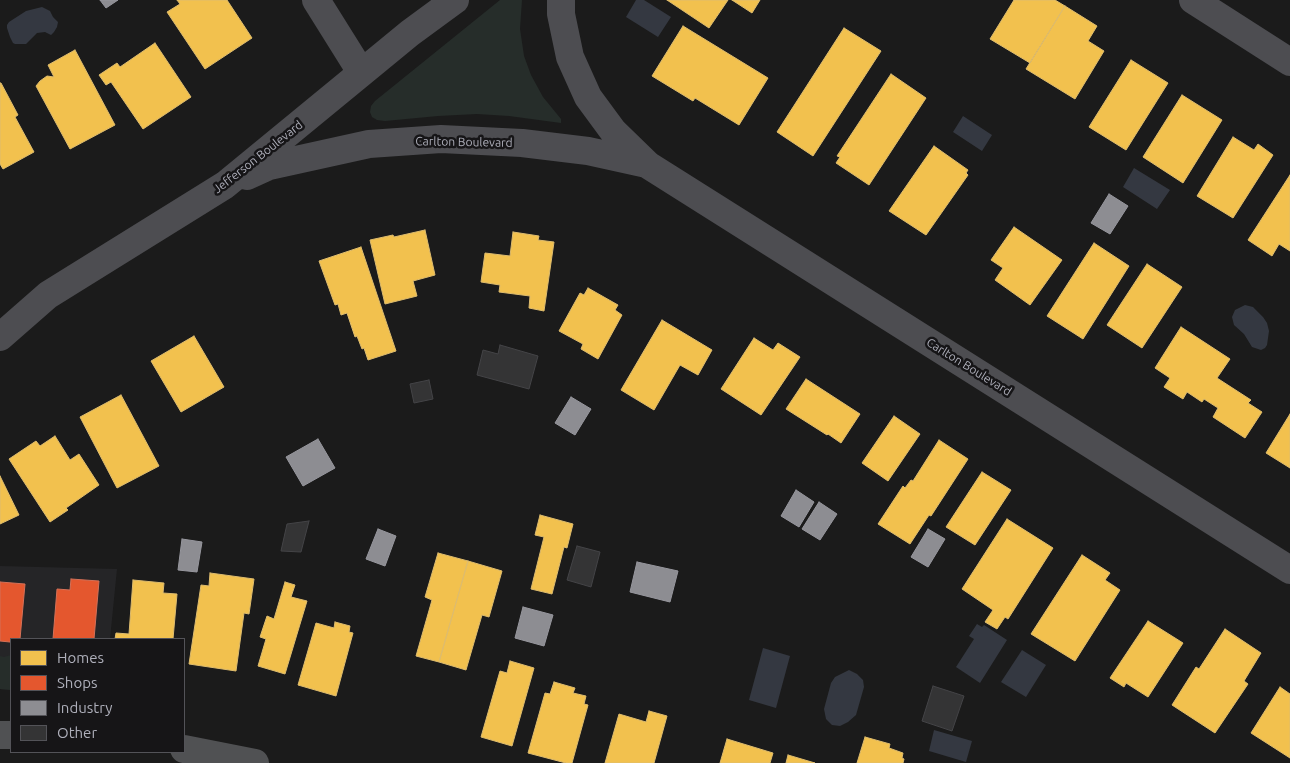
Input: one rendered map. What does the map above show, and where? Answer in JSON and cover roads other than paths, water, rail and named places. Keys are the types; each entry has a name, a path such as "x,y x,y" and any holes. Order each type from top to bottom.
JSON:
{"street":[{"path":"316,0 362,72"},
{"name":"Jefferson Boulevard","path":"0,336 48,295 225,185 410,33 455,0"},
{"name":"Carlton Boulevard","path":"561,0 561,14 570,57 588,96 613,131 648,165 1290,570"},
{"path":"1193,0 1290,62"},
{"name":"Carlton Boulevard","path":"225,185 270,166 369,144 441,139 522,143 588,151 648,165"},
{"name":"Jefferson Boulevard","path":"0,309 48,295"},
{"path":"185,749 255,763"}]}
